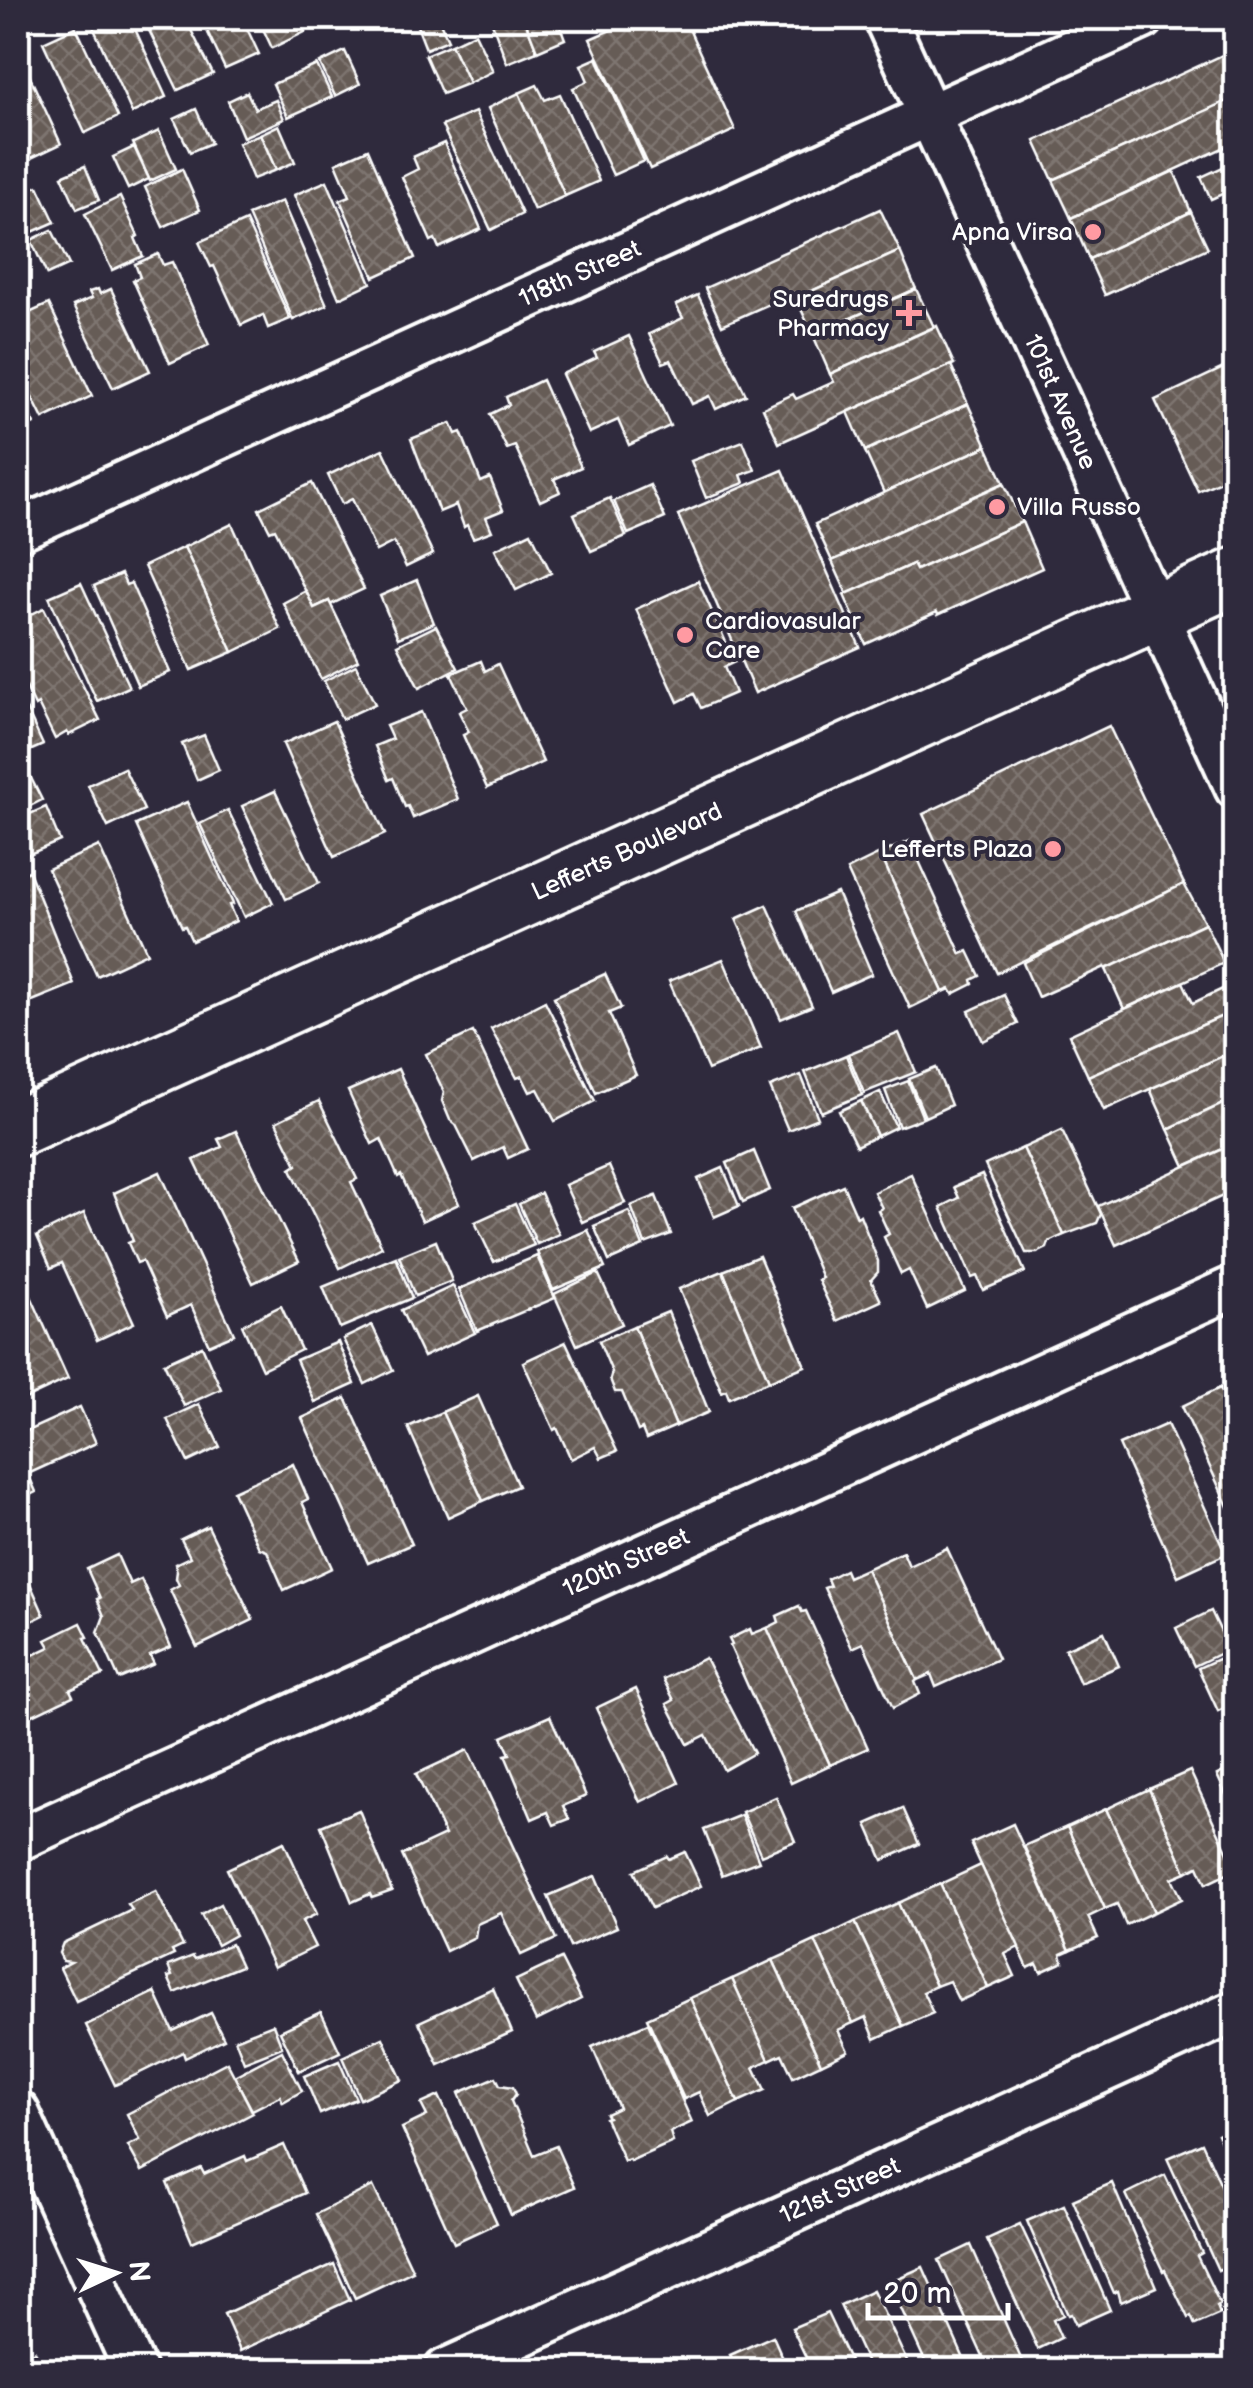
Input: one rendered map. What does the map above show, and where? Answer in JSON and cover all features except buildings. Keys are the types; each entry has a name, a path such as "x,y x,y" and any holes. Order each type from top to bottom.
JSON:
{"street":[{"name":"101st Avenue","path":"885,18 1236,788"},
{"name":"118th Street","path":"18,530 1143,18"},
{"name":"Lefferts Boulevard","path":"18,1128 1236,576"},
{"name":"120th Street","path":"18,1840 1236,1286"},
{"name":"121st Street","path":"445,2370 1236,2010"},
{"path":"18,2112 135,2370"}],"place":[{"name":"Apna Virsa","path":"1093,232"},
{"name":"Suredrugs Pharmacy","path":"909,313"},
{"name":"Villa Russo","path":"997,507"},
{"name":"Cardiovasular Care","path":"685,635"},
{"name":"Lefferts Plaza","path":"1053,849"}]}
